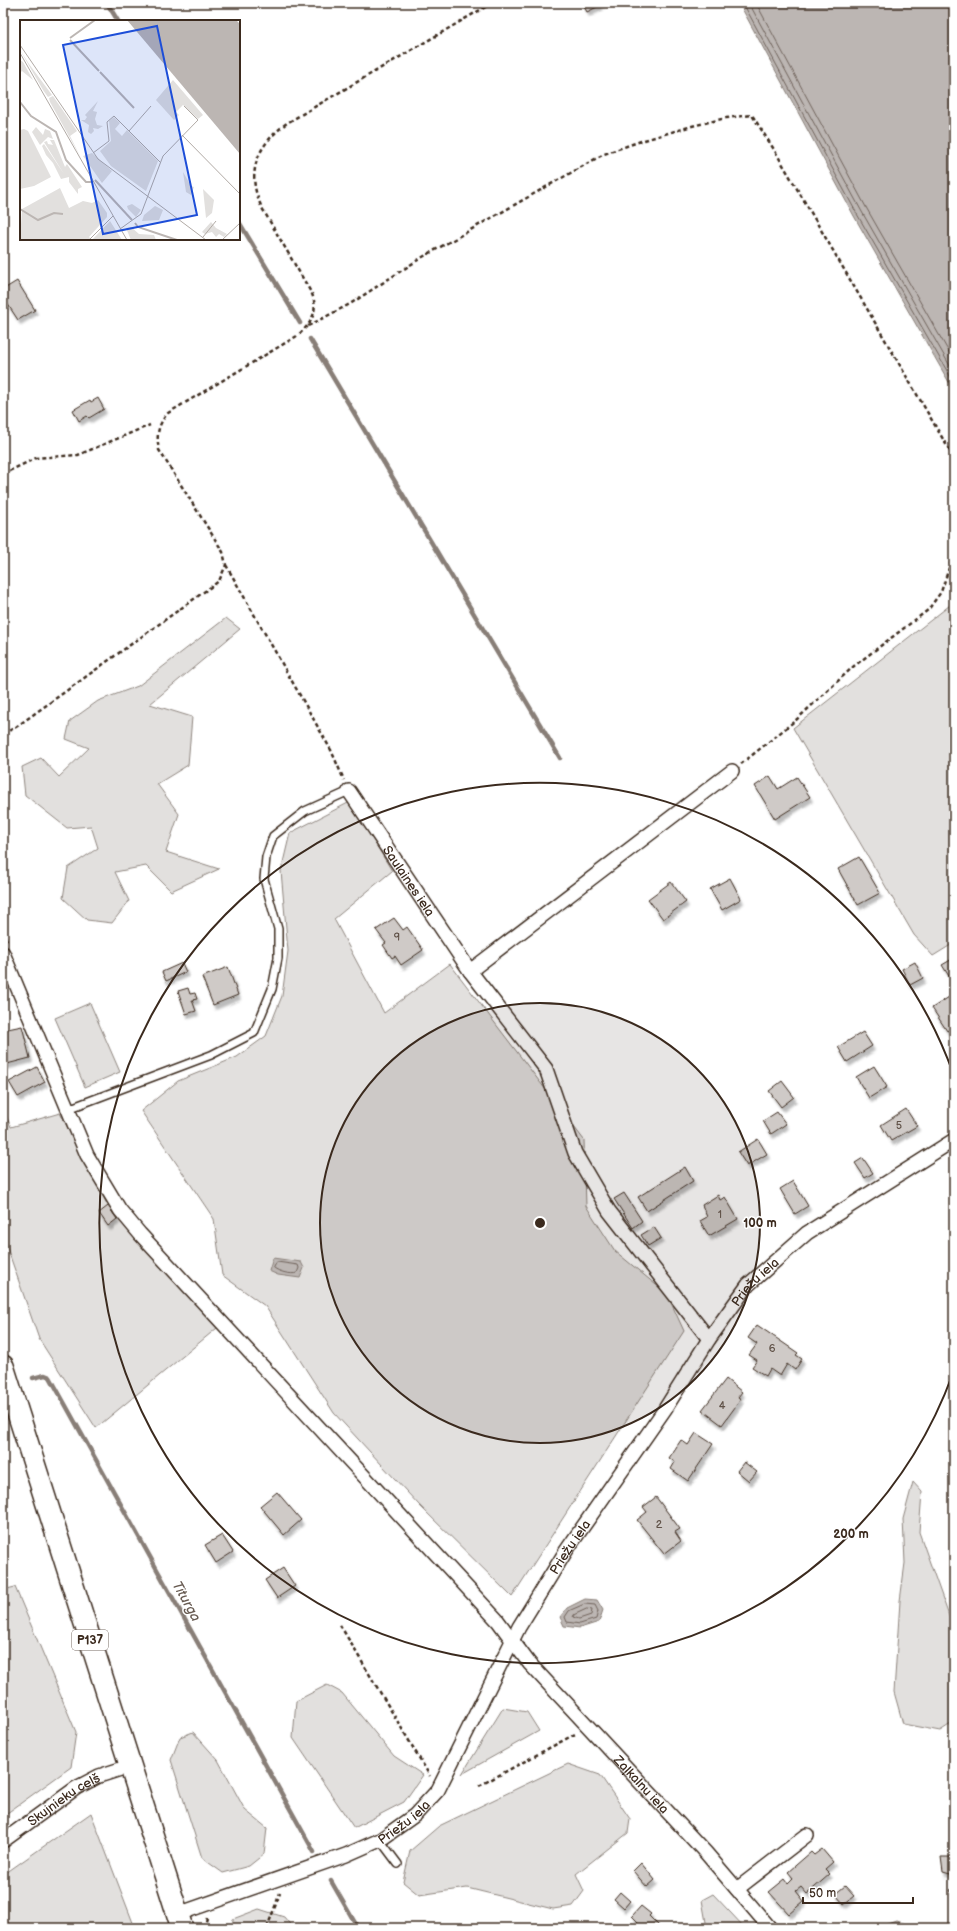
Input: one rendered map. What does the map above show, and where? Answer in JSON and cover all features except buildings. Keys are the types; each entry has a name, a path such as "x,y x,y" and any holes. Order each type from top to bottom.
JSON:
{"main road":[{"name":"P137","path":"3,1366 180,1921"}],"street":[{"path":"470,971 732,771"},
{"name":"Saulaines iela","path":"349,791 470,971 546,1068 575,1153 609,1212 709,1340"},
{"name":"Zaļkalnu iela","path":"6,949 87,1155 120,1210 140,1234 487,1610 529,1663 706,1853 770,1928"},
{"name":"Priežu iela","path":"180,1921 339,1858 380,1840 415,1815 438,1790 512,1641 566,1551 665,1409 709,1340 748,1286 807,1233 954,1140"},
{"name":"Skujnieku ceļš","path":"3,1842 76,1788 99,1776 130,1766"},
{"path":"737,1889 807,1835"}],"lane":[{"path":"68,1109 211,1056 254,1033 272,989 278,958 278,928 264,879 266,857 274,836 305,812 349,791"},
{"path":"380,1840 398,1864"}],"path":[{"path":"349,791 331,750 226,565 223,552 159,450 157,439 158,428 168,413 297,336 307,326 313,316 314,300 262,208 256,194 254,180 255,166 259,152 267,141 287,123 492,3"},
{"path":"307,326 350,304 421,258 604,154 692,126 726,118 752,115 775,151 954,458"},
{"path":"3,474 36,458 78,455 150,425"},
{"path":"732,771 796,720 854,666 928,610 941,592 954,553"},
{"path":"3,734 16,727 219,581 226,565"},
{"path":"3,930 6,949"},
{"path":"340,1625 438,1790"},
{"path":"479,1786 588,1727"},
{"path":"267,1928 281,1888 274,1891"},
{"path":"204,1928 208,1916"}],"shaded area":[{"path":"954,602 954,943 933,956 914,935 793,728"},
{"path":"226,618 240,629 150,704 192,717 188,765 157,784 179,814 166,852 219,869 171,891 146,866 115,872 129,901 112,923 87,920 63,898 68,868 98,848 91,826 67,828 25,795 22,767 41,758 59,777 89,748 66,739 70,721 98,701 138,686"},
{"path":"350,802 392,871 334,919 384,1013 450,964 584,1140 586,1206 615,1251 667,1294 684,1331 512,1597 419,1505 334,1413 265,1306 222,1275 214,1219 141,1111 178,1081 237,1057 266,1036 282,996 288,951 281,871 290,833"},
{"path":"90,1003 120,1072 85,1087 55,1018"},
{"path":"4,1111 11,1127 60,1113 108,1206 217,1328 96,1428 39,1339 3,1236"},
{"path":"913,1482 922,1492 919,1532 954,1630 954,1722 940,1731 903,1724 894,1692 900,1601 905,1563 903,1519"},
{"path":"15,1587 76,1732 71,1767 3,1816 3,1590"},
{"path":"327,1685 342,1693 394,1756 423,1775 404,1802 354,1828 293,1738 296,1701"},
{"path":"503,1708 527,1712 539,1731 462,1774"},
{"path":"193,1732 218,1760 245,1810 267,1828 264,1854 249,1866 223,1873 202,1858 171,1760 180,1737"},
{"path":"568,1764 600,1775 630,1819 628,1833 576,1874 584,1891 573,1906 553,1909 467,1888 419,1895 403,1882 410,1851 439,1826"},
{"path":"91,1813 135,1928 3,1928 3,1875"},
{"path":"713,1894 745,1928 707,1928 702,1900"},
{"path":"259,1909 284,1917 293,1928 232,1928 233,1919"}],"water":[{"path":"739,3 954,3 954,391 854,216"},
{"path":"273,1258 301,1262 304,1268 300,1278 278,1275 269,1271"},
{"path":"585,1599 597,1600 603,1610 599,1622 580,1628 564,1626 560,1617 567,1608"},
{"path":"896,1921 905,1924 908,1928 876,1928"}],"waterway":[{"path":"107,3 117,20"},
{"path":"240,224 300,323"},
{"path":"310,339 560,758"},
{"name":"Titurga","path":"33,1378 45,1375 50,1377 314,1852"},
{"name":"Titurga","path":"331,1881 358,1928"}]}
